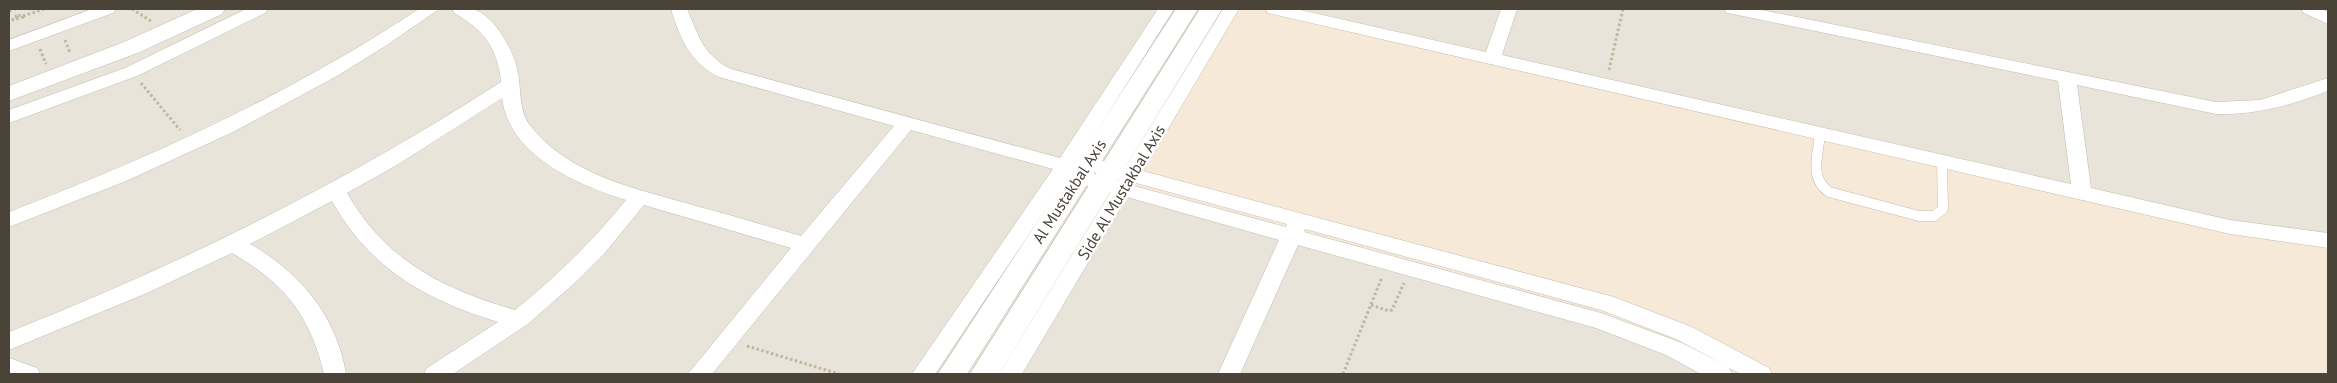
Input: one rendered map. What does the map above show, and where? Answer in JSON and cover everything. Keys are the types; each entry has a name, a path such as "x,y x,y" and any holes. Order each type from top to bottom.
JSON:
{"street":[{"path":"9,46 108,9"},
{"path":"9,94 52,79 140,43 214,9"},
{"path":"9,117 131,72 259,9"},
{"path":"9,220 95,186 192,144 265,108 331,72 430,9"},
{"path":"460,9 480,22 498,40 508,62 513,113 521,127 546,154 582,176 639,197 806,245"},
{"path":"679,9 698,54 710,66 720,71 1295,228 1606,303 1684,333 1761,374"},
{"name":"Al Mustakbal Axis","path":"984,374 1117,179 1212,9"},
{"name":"Side Al Mustakbal Axis","path":"1010,374 1117,179 1231,9"},
{"path":"1274,9 1494,54 1608,73 2081,187 2238,229 2328,241"},
{"path":"1321,9 1494,54 1942,162 2222,213 2289,224 2328,227"},
{"path":"1494,54 1509,9"},
{"path":"1733,9 2199,106 2232,110 2270,106 2328,84"},
{"path":"2310,9 2328,19"},
{"name":"Al Mustakbal Axis","path":"952,374 1171,18"},
{"path":"2066,78 2081,187"},
{"path":"9,341 134,290 234,244 336,191 429,138 509,85"},
{"path":"699,374 907,123"},
{"path":"923,374 1077,169"},
{"path":"336,191 353,221 371,244 410,275 459,300 518,319"},
{"path":"434,374 518,319 556,289 608,237 639,197"},
{"path":"1295,228 1388,263 1601,321 1674,349 1721,374"},
{"path":"1229,374 1295,228"},
{"path":"234,244 275,269 306,303 319,323 328,345 335,374"},
{"path":"9,368 29,374"}],"lane":[{"path":"1820,134 1816,177 1822,187 1836,195 1919,216 1934,216 1943,209 1942,162"}],"path":[{"path":"9,11 16,9 18,15"},
{"path":"10,20 19,20 23,16 44,9"},
{"path":"1608,73 1623,9"},
{"path":"10,20 18,15 23,16"},
{"path":"60,28 77,69"},
{"path":"35,37 52,79"},
{"path":"131,72 192,144"},
{"path":"1343,374 1388,263"},
{"path":"1371,305 1389,311 1392,310 1409,269"},
{"path":"727,341 840,374"}],"shaded area":[{"path":"9,9 2328,9 2328,374 9,374"},
{"path":"1201,9 1300,9 2215,217 2250,224 2328,233 2328,374 1736,374 1662,336 1592,309 1095,176"}]}
